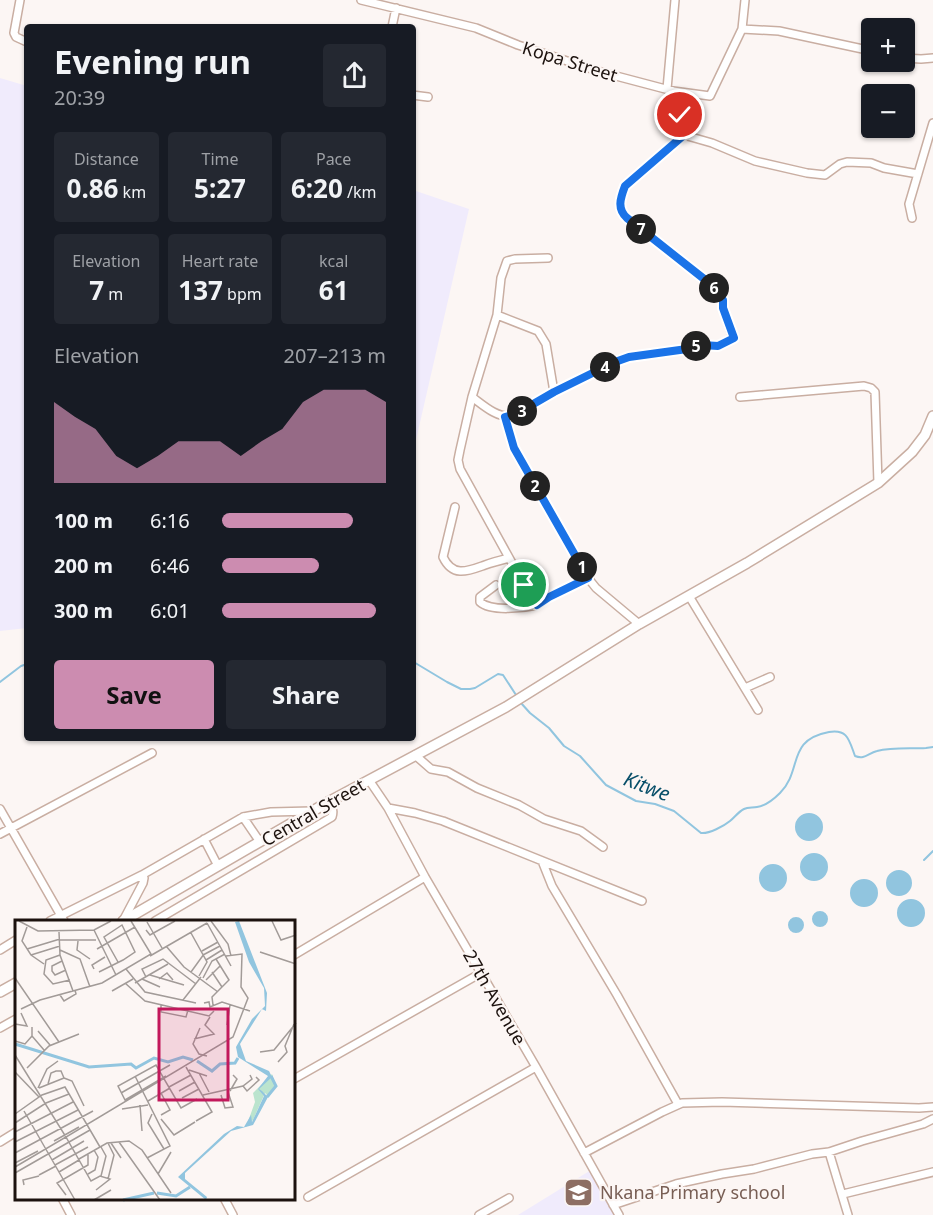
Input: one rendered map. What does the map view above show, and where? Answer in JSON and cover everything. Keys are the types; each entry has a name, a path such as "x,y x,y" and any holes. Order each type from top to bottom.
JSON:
{"street":[{"path":"20,0 14,33 16,37 24,41"},
{"name":"Kopa Street","path":"361,0 476,28 567,62 670,90 710,96 742,29"},
{"path":"675,0 670,90 683,102 680,115 684,135"},
{"path":"744,0 742,29 788,33 861,49"},
{"path":"393,24 396,8"},
{"path":"915,59 933,58"},
{"path":"416,96 428,98"},
{"path":"912,218 909,204 933,123"},
{"path":"684,135 712,143 754,161 807,173 825,175 840,164 847,162 870,163 918,174"},
{"path":"472,397 505,417 516,414 554,392 629,357 702,345 718,346 734,338 723,308 723,300 713,286 621,213 621,196 625,186 684,135"},
{"path":"537,605 460,469 458,460 472,397 497,315 501,278 507,261 548,258"},
{"path":"497,315 538,331 546,344 554,392"},
{"path":"740,397 864,386 871,388 874,392 878,483"},
{"path":"505,417 514,448 588,578 596,588 639,624"},
{"name":"Central Street","path":"125,920 330,801 506,707 639,624 789,538 878,483 912,452 925,435 933,417"},
{"path":"455,507 443,557 446,562 462,572 509,558"},
{"path":"496,585 480,597 480,602 484,606 522,608 537,605 588,578"},
{"path":"689,596 758,710"},
{"path":"745,688 770,677"},
{"path":"0,834 152,753"},
{"path":"415,755 432,769 448,772 544,819 581,831 603,847"},
{"name":"27th Avenue","path":"369,780 388,808 425,877 619,1215"},
{"path":"157,920 332,817 334,812 330,801"},
{"path":"388,808 443,821 642,901"},
{"path":"0,809 63,918 243,817 271,812 313,811"},
{"path":"243,817 260,842"},
{"path":"204,839 218,866"},
{"path":"542,861 557,894 678,1104"},
{"path":"124,920 143,883 142,875"},
{"path":"296,954 425,877"},
{"path":"0,950 15,941"},
{"path":"296,1078 481,973"},
{"path":"0,992 15,984"},
{"path":"0,1028 15,1019"},
{"path":"308,1197 536,1067"},
{"path":"584,1153 678,1104 722,1102 933,1109"},
{"path":"614,1204 676,1184 829,1152 933,1119"},
{"path":"0,1142 15,1133"},
{"path":"829,1152 848,1215"},
{"path":"843,1194 933,1172"},
{"path":"478,1215 509,1198"},
{"path":"63,1200 71,1215"},
{"path":"225,1200 233,1215"}],"shaded area":[{"path":"0,78 24,85 24,628 0,631"},
{"path":"416,191 469,209 416,440"},
{"name":"Nkana Primary school","path":"591,1170 615,1215 518,1215"}],"water":[{"path":"809,813 819,817 823,827 819,837 809,841 799,837 795,827 799,817"},
{"path":"814,853 824,857 828,867 824,877 814,881 804,877 800,867 804,857"},
{"path":"773,864 783,868 787,878 783,888 773,892 763,888 759,878 763,868"},
{"path":"899,870 908,874 912,883 908,892 899,896 890,892 886,883 890,874"},
{"path":"864,879 874,883 878,893 874,903 864,907 854,903 850,893 854,883"},
{"path":"911,899 921,903 925,913 921,923 911,927 901,923 897,913 901,903"},
{"path":"820,911 826,913 828,919 826,925 820,927 814,925 812,919 814,913"},
{"path":"796,917 802,919 804,925 802,931 796,933 790,931 788,925 790,919"}],"waterway":[{"name":"Kitwe","path":"416,663 461,689 475,688 498,674 503,675 518,698"},
{"name":"Kitwe","path":"0,682 24,665"},
{"name":"Kitwe","path":"521,703 549,728 564,746 580,756 606,785 636,801 655,804 674,811 701,833 716,829 744,809 760,806 780,793 787,784 801,749 815,736 840,732 847,737 855,756 858,757 883,750 933,747"},
{"path":"924,860 933,851"}],"place":[{"name":"Nkana Primary school","path":"579,1192"}],"route":[{"path":"524,585 537,605 588,578 514,448 505,417 516,414 554,392 629,357 702,345 718,346 734,338 723,308 723,300 713,286 621,213 621,196 625,186 684,135 680,115"}]}
